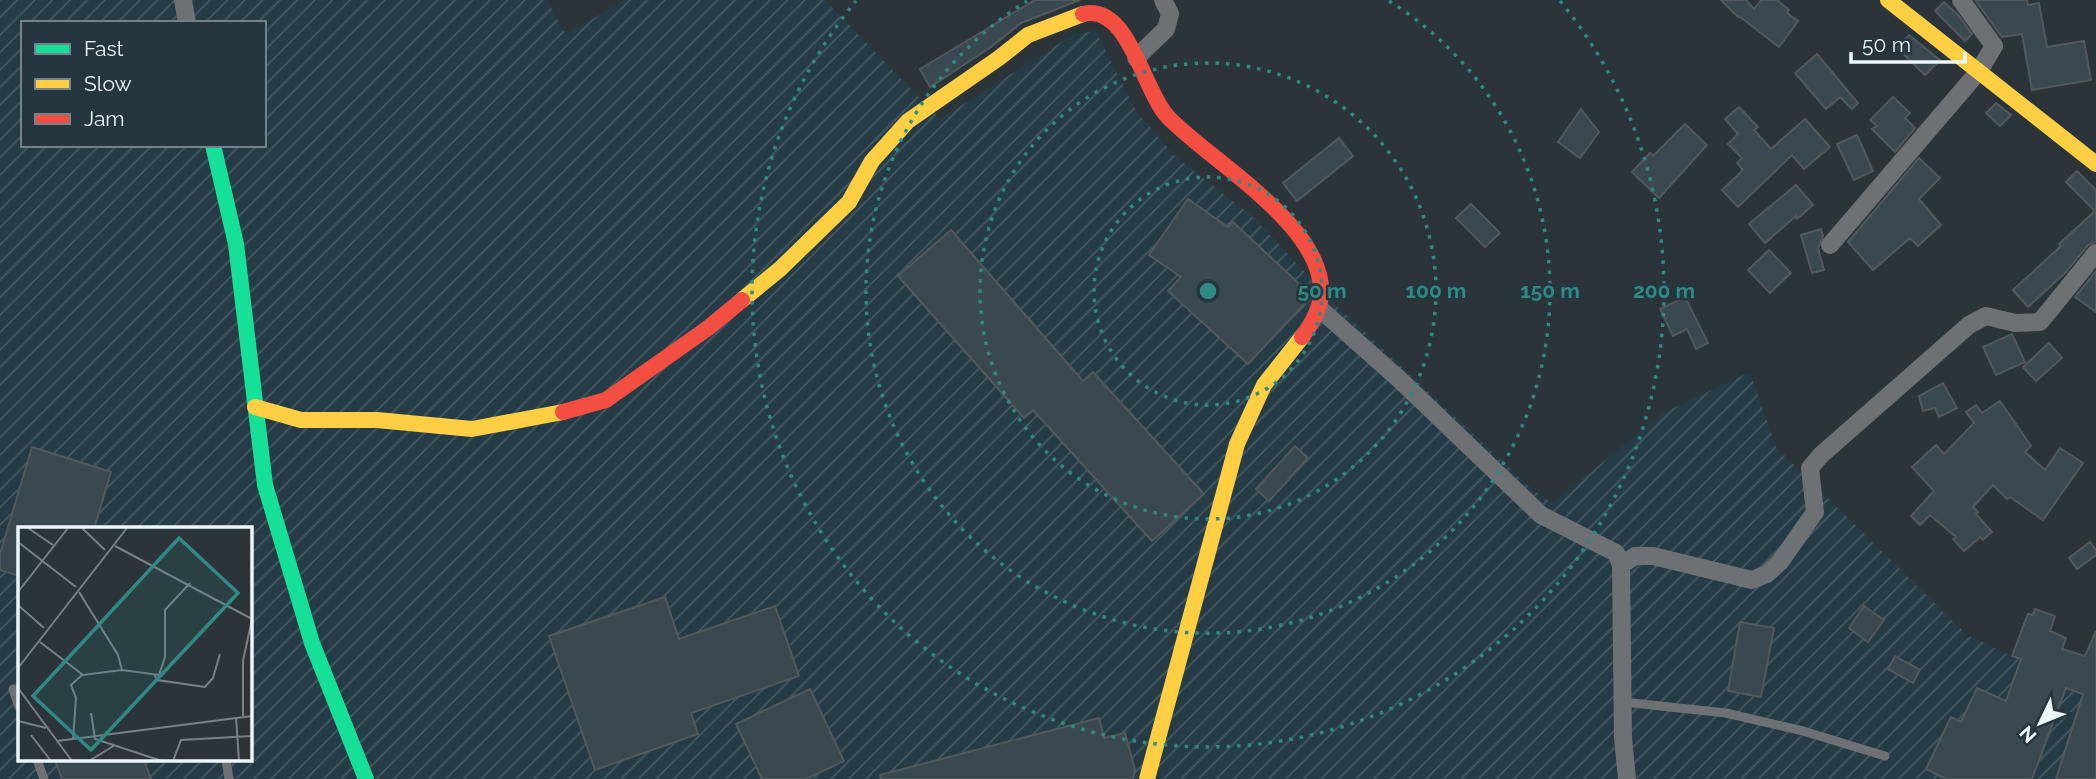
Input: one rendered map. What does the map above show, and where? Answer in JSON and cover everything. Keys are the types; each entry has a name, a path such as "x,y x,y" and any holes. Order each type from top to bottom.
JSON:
{"street":[{"path":"183,0 187,21"},
{"path":"1136,58 1166,29 1170,14 1163,0"},
{"path":"1888,0 2096,164"},
{"path":"1829,245 1979,71 1994,46 1961,0"},
{"path":"255,407 301,420 377,420 471,429 559,413 606,400 708,328 780,269 849,202 883,147 938,96 1000,58 1028,35 1079,13 1094,12 1111,20 1132,49 1156,105 1170,122 1210,152 1276,210 1311,256 1321,283 1320,309 1269,377 1237,444 1147,779"},
{"path":"213,147 236,244 265,485 312,643 366,779"},
{"path":"1621,565 1635,556 1653,556 1752,580 1767,574 1780,562 1815,512 1810,468 1821,455 1969,325 1986,316 2015,323 2040,322 2096,253"},
{"path":"1320,309 1399,379 1541,515 1616,553 1621,565 1623,738 1627,779"}],"lane":[{"path":"13,689 18,704"},
{"path":"1623,702 1726,713 1803,731 1885,756"},
{"path":"38,762 44,779"}],"shaded area":[{"path":"0,0 547,0 566,35 624,0 825,0 940,119 1074,34 1096,31 1136,111 1174,155 1253,217 1337,306 1534,491 1552,503 1665,412 1750,372 1776,447 1967,635 2096,696 2096,779 0,779"}],"building":[{"path":"1035,0 1080,0 1021,23 991,47 930,87 920,69"},
{"path":"1721,0 1746,0 1754,9 1761,0 1777,0 1789,10 1787,13 1798,21 1779,47 1738,17"},
{"path":"1975,0 2027,0 2028,5 2039,3 2047,47 2084,41 2091,80 2032,90 2022,34 2002,37"},
{"path":"1944,2 1972,34 1965,41 1935,11"},
{"path":"1909,35 1940,60 1925,75 1897,48"},
{"path":"1817,54 1858,103 1852,109 1840,97 1826,109 1795,73"},
{"path":"1893,97 1910,113 1905,118 1915,128 1895,152 1872,129 1877,126 1870,120"},
{"path":"1996,103 2011,115 2000,126 1986,113"},
{"path":"1739,107 1758,127 1754,130 1771,149 1805,119 1830,147 1804,169 1792,155 1738,207 1722,190 1743,170 1737,163 1742,158 1728,144 1738,134 1725,119"},
{"path":"1581,109 1599,132 1580,158 1558,142"},
{"path":"1685,124 1707,145 1659,198 1632,172 1650,153 1653,156"},
{"path":"1857,135 1873,171 1854,180 1837,144"},
{"path":"1339,138 1353,156 1297,201 1283,183"},
{"path":"1919,158 1940,178 1919,199 1941,225 1918,246 1910,238 1873,270 1848,242"},
{"path":"2077,171 2096,190 2096,242 2088,245 2066,272 2028,307 2013,290 2095,211 2066,182"},
{"path":"1796,185 1813,205 1765,243 1749,224"},
{"path":"1188,199 1228,227 1233,222 1307,291 1305,303 1248,364 1168,291 1181,277 1149,255"},
{"path":"1471,204 1500,233 1485,247 1456,218"},
{"path":"1821,229 1823,236 1818,248 1824,270 1812,273 1801,235"},
{"path":"951,230 1083,381 1093,372 1204,494 1152,541 1033,410 1024,418 898,276"},
{"path":"1769,250 1791,273 1770,293 1748,270"},
{"path":"2096,271 2096,312 2075,297"},
{"path":"1685,297 1708,343 1696,349 1687,329 1673,336 1660,309"},
{"path":"2012,334 2025,362 1996,375 1983,347"},
{"path":"2049,343 2062,358 2036,381 2023,367"},
{"path":"1943,383 1957,408 1939,417 1935,408 1923,411 1919,396"},
{"path":"2000,401 2031,446 2025,452 2045,470 2060,448 2083,463 2043,520 2010,497 2007,499 1993,485 1973,507 1992,532 1983,540 1980,537 1964,551 1953,539 1956,537 1930,515 1920,525 1911,516 1934,491 1912,467 1936,445 1944,454 1974,423 1966,412 1976,405 1982,413"},
{"path":"1295,446 1308,458 1269,501 1256,489"},
{"path":"32,447 111,472 95,527 18,527 18,576 0,570 0,554"},
{"path":"2090,542 2096,555 2077,569 2069,558"},
{"path":"665,597 679,639 775,606 799,676 691,713 698,734 595,770 549,636"},
{"path":"1864,606 1884,620 1868,642 1849,628"},
{"path":"2035,609 2055,616 2050,631 2066,638 2062,649 2085,656 2096,631 2096,779 2056,779 2083,694 2066,688 2032,779 1946,779 1926,769 1951,717 1961,722 1977,688 2006,701 2021,659 2012,656 2028,614 2033,615"},
{"path":"1740,622 1774,628 1761,697 1728,691"},
{"path":"1895,656 1920,670 1913,683 1888,669"},
{"path":"810,689 844,761 806,779 762,779 736,724"},
{"path":"1099,718 1104,738 1125,733 1135,770 1133,779 881,779 880,775"},
{"path":"56,762 145,762 151,779 62,779"}],"traffic: fast":[{"path":"213,147 236,244 265,485 312,643 366,779"}],"traffic: slow":[{"path":"1888,0 2096,164"},
{"path":"742,300 780,269 849,202 872,161 908,121 1028,35 1083,14"},
{"path":"1147,779 1237,444 1264,385 1302,337"},
{"path":"255,407 301,420 377,420 472,429 563,412"}],"traffic: jam":[{"path":"1083,14 1099,14 1112,22 1124,35 1159,105 1168,117 1262,196 1305,244 1317,269 1321,294 1315,317 1302,337"},
{"path":"563,412 606,400 708,328 742,300"}]}
